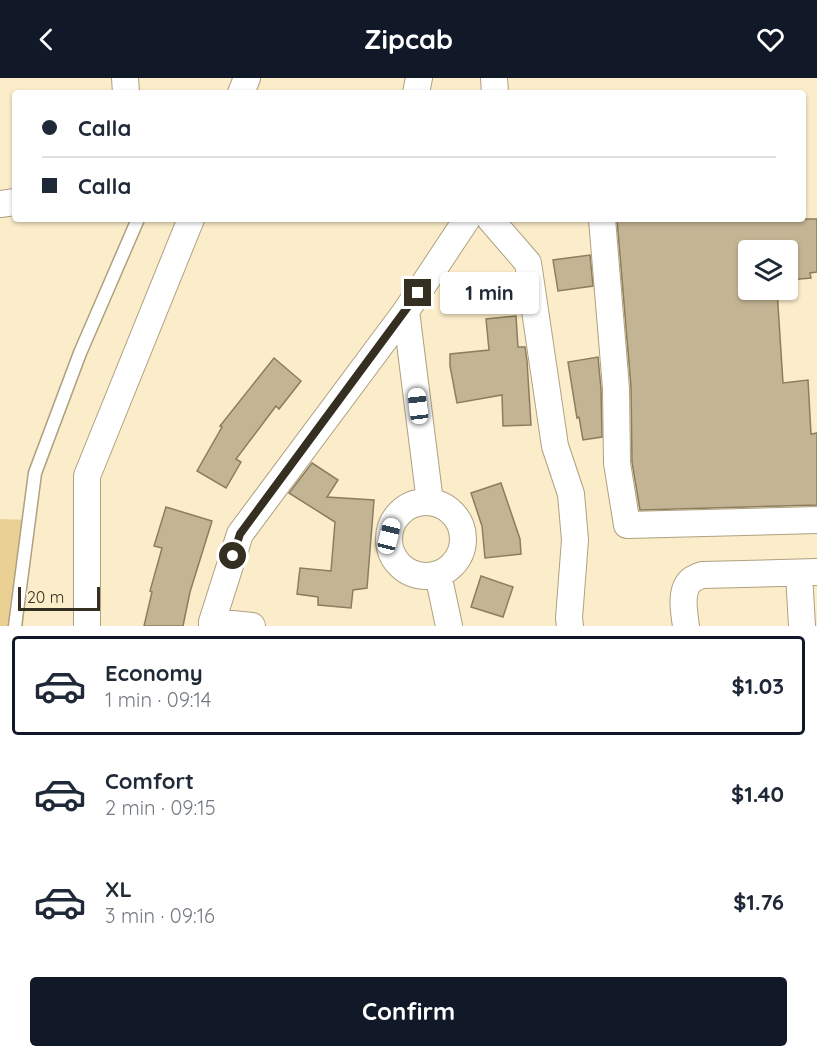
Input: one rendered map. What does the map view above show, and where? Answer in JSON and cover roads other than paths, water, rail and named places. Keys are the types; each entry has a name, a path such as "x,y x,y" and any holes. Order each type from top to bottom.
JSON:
{"street":[{"path":"87,626 87,476 189,222"},
{"path":"252,626 212,624 240,534 406,311 465,222"},
{"path":"493,222 528,263 555,446 571,494 575,540 570,626"},
{"path":"602,222 616,388 617,463 627,525 817,520"},
{"path":"406,311 430,501"},
{"path":"430,501 454,514 460,525 463,536 462,548 457,559 449,568 438,574 426,577 403,569 389,548 392,524 399,513 410,505 430,501"},
{"path":"686,626 683,598 691,579 702,575 808,573 802,626"},
{"path":"438,574 449,626"}],"lane":[{"path":"15,626 34,473 80,352 137,222"}]}
